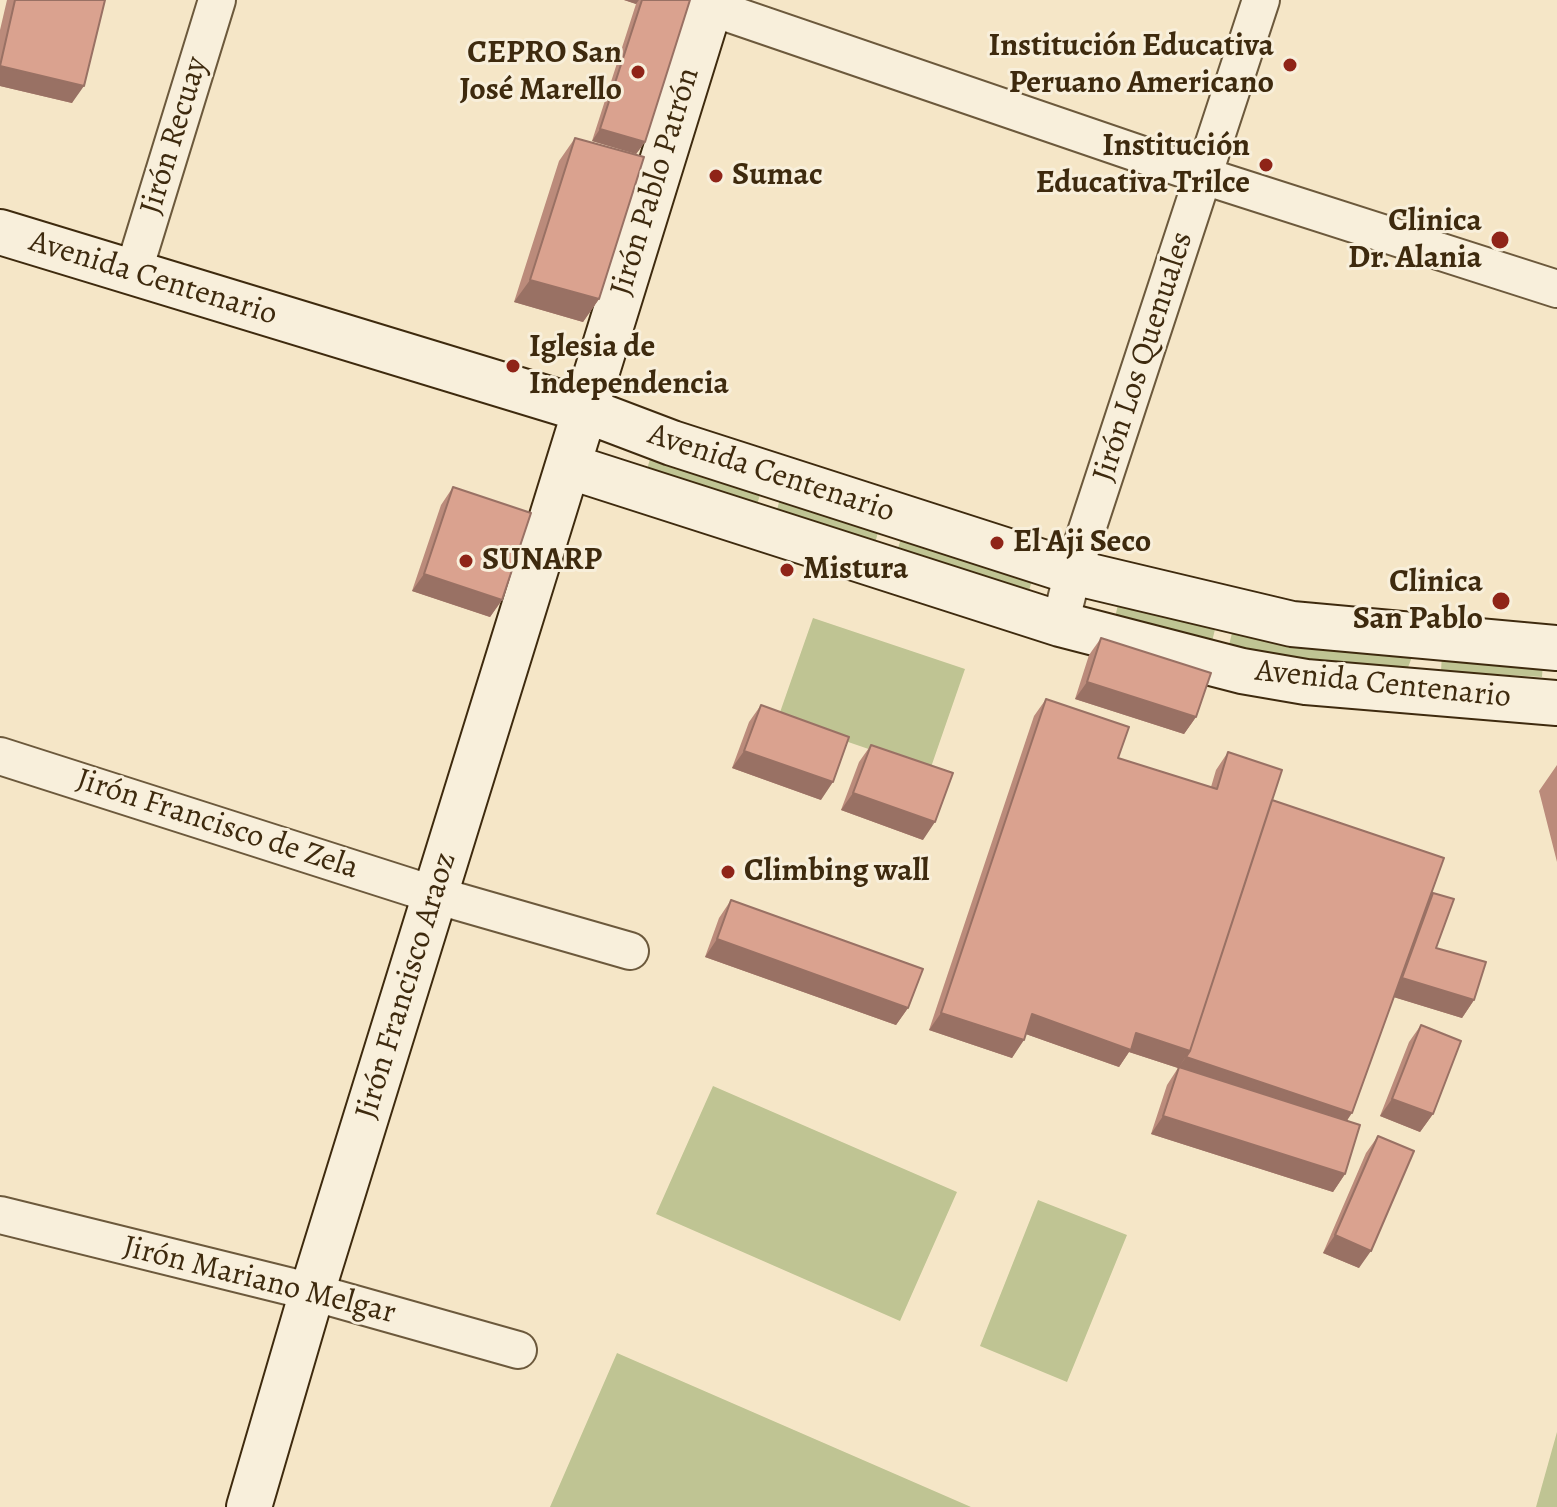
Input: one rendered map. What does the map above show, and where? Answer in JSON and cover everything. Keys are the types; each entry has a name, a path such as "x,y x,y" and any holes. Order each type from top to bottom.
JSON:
{"main road":[{"name":"Jirón Pablo Patrón","path":"568,466 711,3"},
{"name":"Avenida Centenario","path":"0,232 585,410 672,443 1073,572 1292,624 1557,648"},
{"name":"Avenida Centenario","path":"568,466 1060,624 1242,671 1293,680 1557,703"},
{"name":"Jirón Francisco Araoz","path":"249,1507 312,1292 568,466"}],"street":[{"name":"Jirón Recuay","path":"133,273 217,0"},
{"name":"Jirón Los Quenuales","path":"1060,624 1073,572 1261,0"},
{"path":"711,3 1204,176 1557,289"},
{"name":"Jirón Francisco de Zela","path":"0,756 435,895 630,951"},
{"name":"Jirón Mariano Melgar","path":"0,1215 312,1292 518,1350"}],"green space":[{"path":"652,452 763,484 757,505 646,473"},
{"path":"782,492 881,522 875,543 776,513"},
{"path":"903,533 1034,573 1029,591 897,551"},
{"path":"1119,600 1216,625 1211,646 1114,622"},
{"path":"813,618 965,669 930,770 778,718"},
{"path":"1233,629 1412,657 1407,670 1277,659 1228,649"},
{"path":"1442,654 1543,661 1542,677 1441,671"},
{"path":"713,1086 957,1192 900,1321 656,1214"},
{"path":"1038,1200 1127,1235 1067,1382 980,1346"},
{"path":"617,1353 971,1507 550,1507"},
{"path":"1557,1432 1557,1507 1536,1507"}],"building":[{"path":"15,0 105,0 84,86 0,66"},
{"name":"CEPRO San José Marello","path":"642,0 690,0 645,142 600,129"},
{"path":"575,138 644,157 599,299 530,280"},
{"name":"SUNARP","path":"453,487 531,513 502,600 424,574"},
{"path":"1101,638 1211,673 1196,717 1087,682"},
{"path":"1046,699 1129,727 1118,758 1217,789 1228,752 1282,770 1190,1051 1136,1033 1131,1050 1032,1014 1024,1040 941,1013"},
{"path":"761,705 849,737 833,782 744,751"},
{"path":"871,745 953,773 935,822 853,793"},
{"path":"1272,800 1444,858 1352,1113 1186,1057"},
{"path":"1433,893 1454,899 1436,948 1486,962 1474,1000 1402,978"},
{"path":"731,900 923,969 908,1008 717,939"},
{"path":"1421,1025 1461,1041 1433,1114 1392,1099"},
{"path":"1179,1067 1360,1125 1345,1174 1163,1116"},
{"path":"1378,1136 1414,1151 1371,1251 1335,1235"}],"place":[{"name":"Institución Educativa Peruano Americano","path":"1290,65"},
{"name":"CEPRO San José Marello","path":"638,72"},
{"name":"Institución Educativa Trilce","path":"1266,165"},
{"name":"Sumac","path":"716,176"},
{"name":"Clinica Dr. Alania","path":"1500,240"},
{"name":"Iglesia de Independencia","path":"513,366"},
{"name":"El Aji Seco","path":"997,543"},
{"name":"SUNARP","path":"466,561"},
{"name":"Mistura","path":"787,570"},
{"name":"Clinica San Pablo","path":"1501,601"},
{"name":"Climbing wall","path":"728,872"}]}
